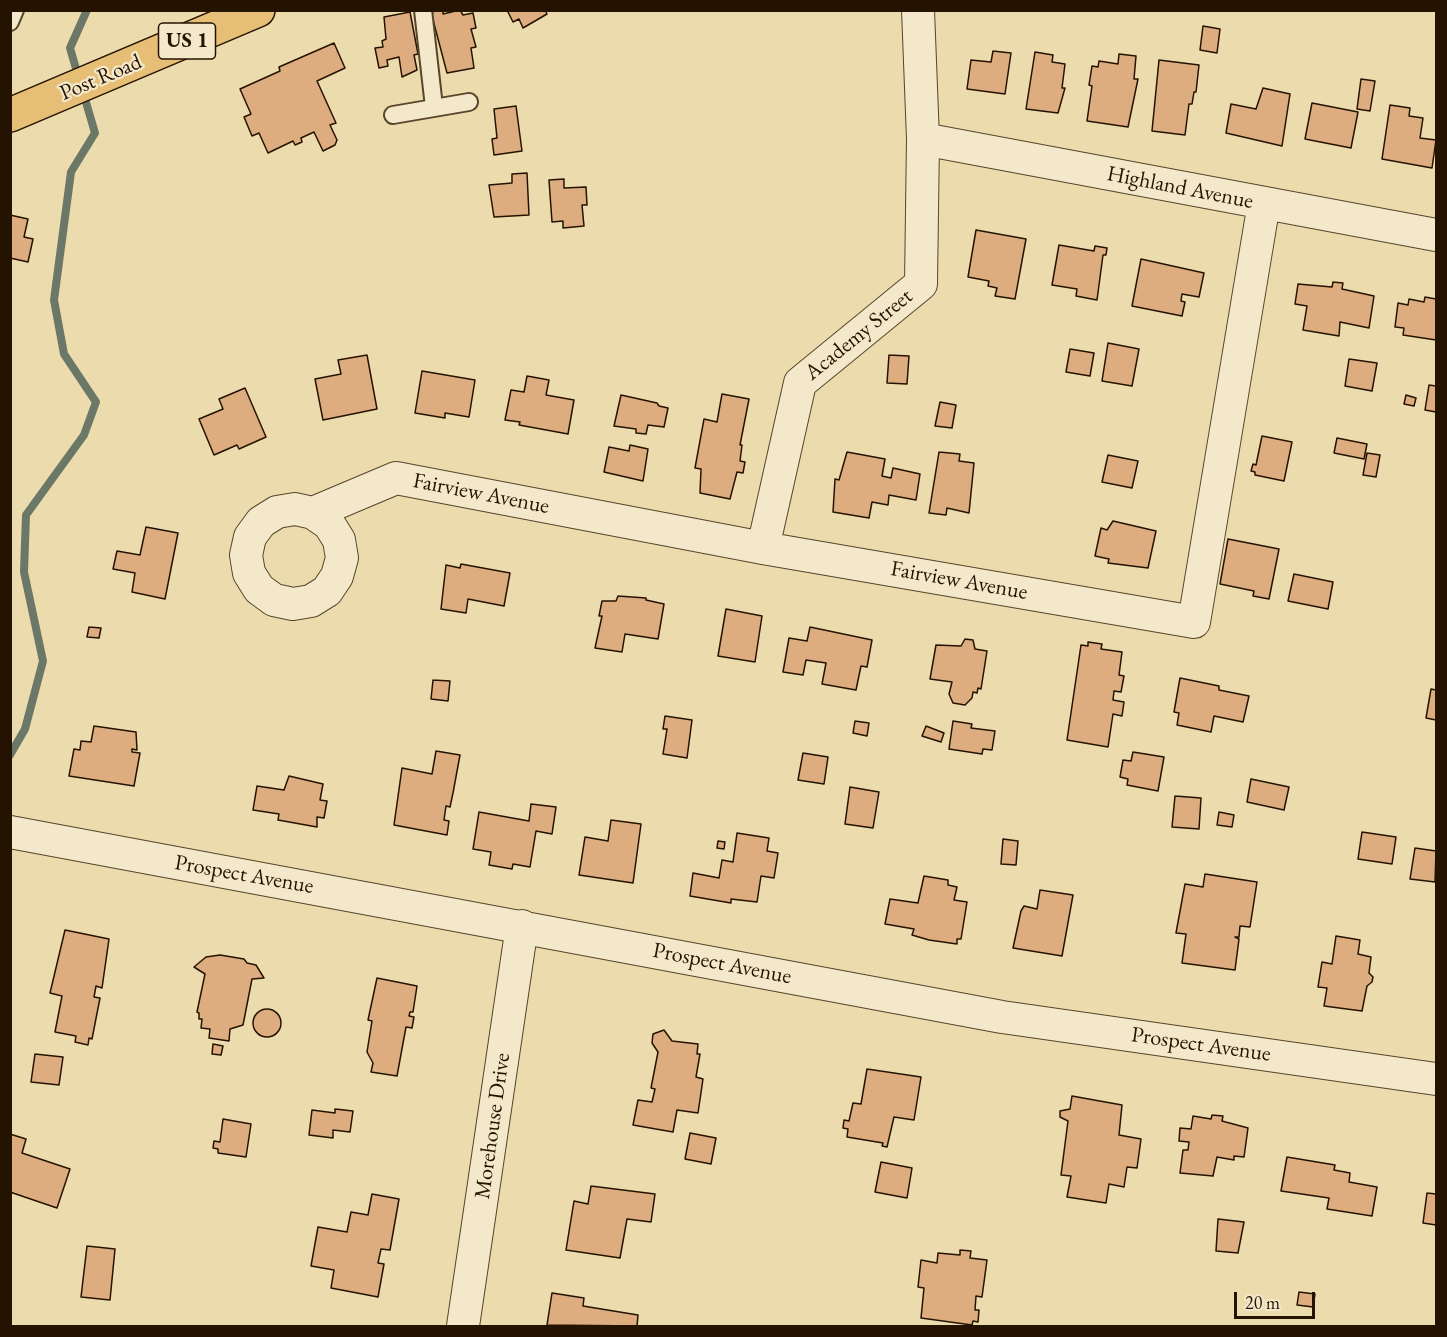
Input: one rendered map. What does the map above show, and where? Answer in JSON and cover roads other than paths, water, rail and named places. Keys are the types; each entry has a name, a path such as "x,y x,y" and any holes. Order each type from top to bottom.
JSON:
{"main road":[{"name":"Post Road","path":"10,115 117,72 258,10"}],"street":[{"name":"Academy Street","path":"763,548 800,383 921,284 923,140 918,10"},
{"name":"Highland Avenue","path":"923,140 1437,235"},
{"name":"Fairview Avenue","path":"314,513 396,478 763,548 1194,622 1264,204"},
{"name":"Prospect Avenue","path":"10,832 1002,1017 1437,1079"},
{"name":"Morehouse Drive","path":"463,1326 522,926"}],"lane":[{"path":"10,22 15,10"},
{"path":"423,10 434,107"},
{"path":"393,115 469,102"}],"waterway":[{"path":"79,79 70,48 87,10"},
{"path":"10,755 25,729 43,661 24,572 26,515 84,435 96,402 64,354 54,300 71,172 95,133 83,92"}]}
